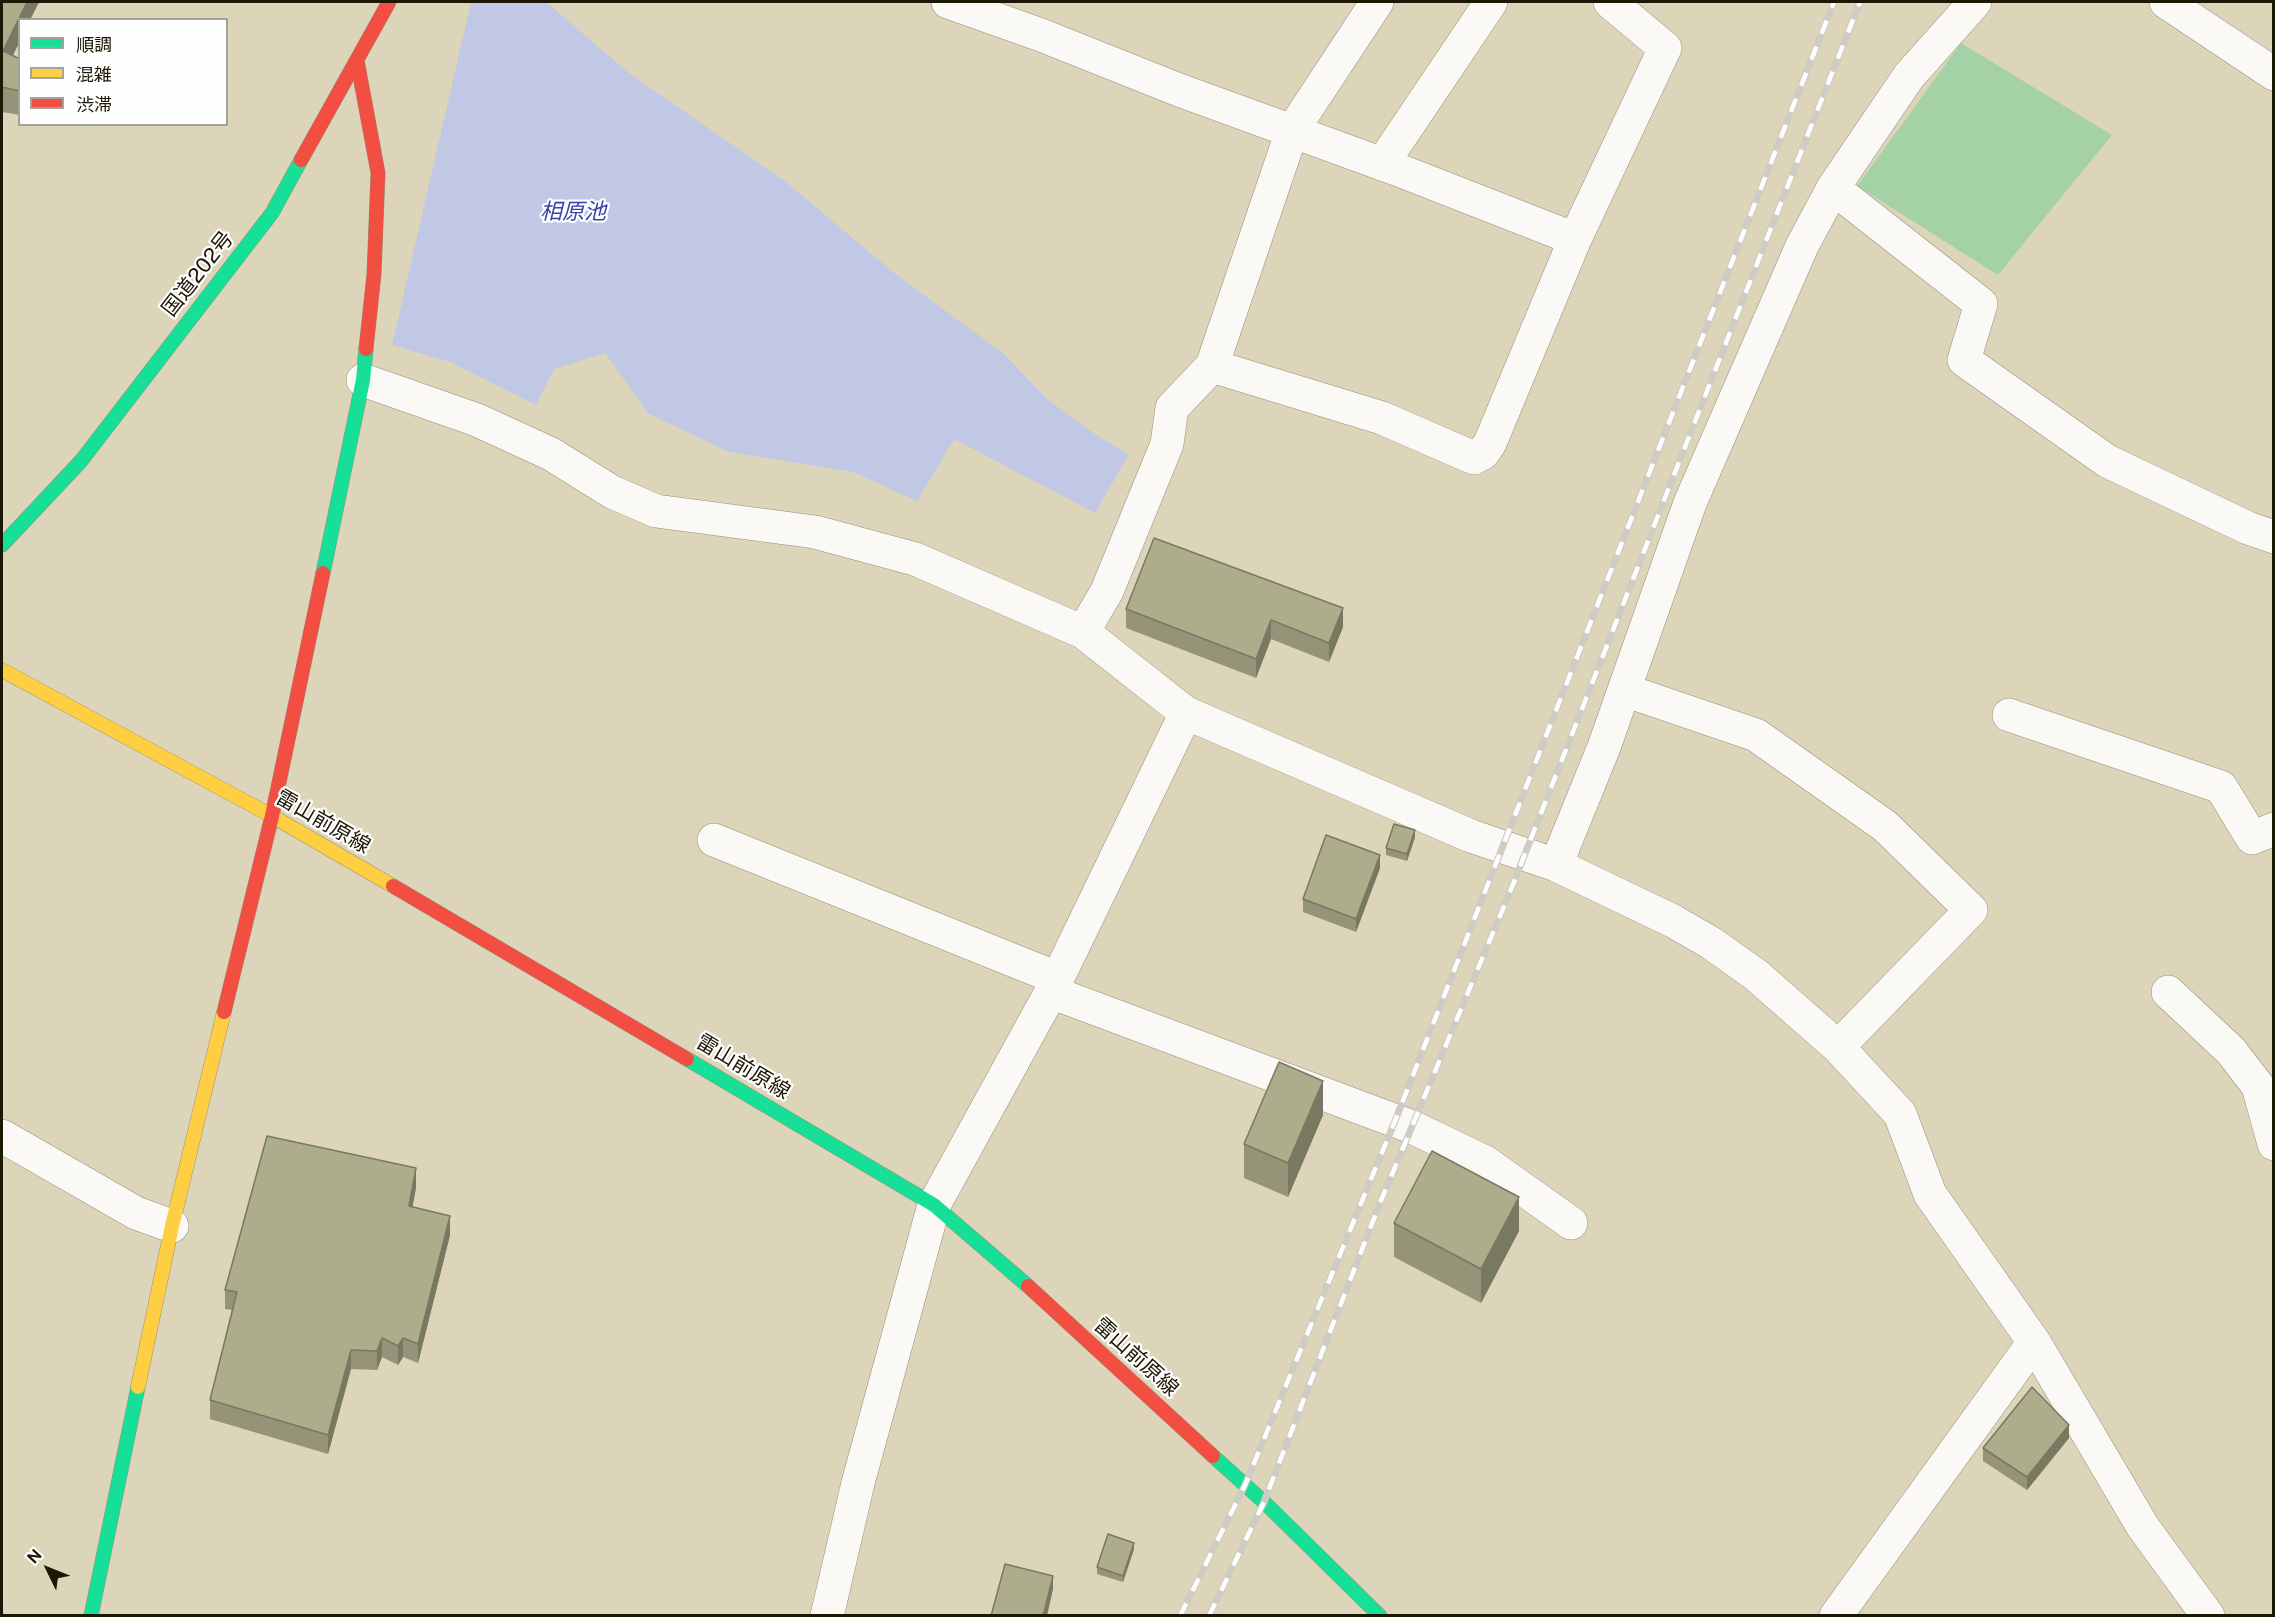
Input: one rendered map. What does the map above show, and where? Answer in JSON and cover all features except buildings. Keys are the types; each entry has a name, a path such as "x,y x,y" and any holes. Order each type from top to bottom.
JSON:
{"main road":[{"name":"国道202号","path":"2,545 81,461 272,213 389,2"},
{"path":"91,1616 172,1226 272,816 363,380 374,274 378,173 357,60"},
{"name":"雷山前原線","path":"2,670 272,816 518,958 934,1205 1007,1267 1264,1502 1380,1616"}],"street":[{"path":"948,2 1041,34 1179,90 1382,164 1575,239"},
{"path":"1083,632 1107,591 1167,444 1172,408 1212,366 1292,131 1377,2"},
{"path":"1382,164 1491,2"},
{"path":"1212,366 1382,418 1474,458 1483,453 1490,443 1575,239 1665,48 1610,2"},
{"path":"1556,866 1604,747 1690,502 1802,246 1833,188 1909,76 1975,2"},
{"path":"2166,2 2274,74"},
{"path":"1833,188 1981,304 1964,360 2107,461 2248,528 2274,537"},
{"path":"363,380 477,420 551,454 612,492 656,511 815,532 904,556 1083,632 1186,713 1471,836 1556,866 1673,921 1712,943 1756,975 1838,1047 1900,1114 1930,1194 2034,1342 2143,1527 2208,1616"},
{"path":"1624,690 1756,735 1885,826 1971,910 1838,1047"},
{"path":"827,1616 858,1483 934,1205 1054,985 1186,713"},
{"path":"2009,715 2221,787 2252,838 2274,829"},
{"path":"714,840 1054,985 1412,1127 1485,1162 1571,1223"},
{"path":"2168,992 2231,1051 2258,1086 2274,1144"},
{"path":"2,1136 136,1213 172,1226"},
{"path":"1836,1616 2034,1342"}],"green space":[{"path":"1961,43 2112,135 1998,275 1857,186"}],"water":[{"name":"相原池","path":"471,2 546,2 629,73 786,182 893,272 1005,355 1048,400 1098,436 1129,454 1095,513 954,439 917,501 853,472 729,452 649,414 605,353 554,369 536,405 450,362 392,345"}],"railway":[{"path":"1180,1616 1245,1485 1395,1121 1834,2"},
{"path":"1209,1616 1264,1502 1380,1203 1510,892 1860,2"}],"traffic: fast":[{"path":"2,545 81,461 272,213 301,160"},
{"path":"323,573 363,380 366,349"},
{"path":"687,1059 934,1205 1028,1286"},
{"path":"91,1616 138,1387"},
{"path":"1213,1456 1264,1502 1380,1616"}],"traffic: slow":[{"path":"2,670 272,816 393,886"},
{"path":"138,1387 172,1226 224,1012"}],"traffic: jam":[{"path":"301,160 389,2"},
{"path":"357,60 378,173 374,274 366,349"},
{"path":"224,1012 272,816 323,573"},
{"path":"393,886 687,1059"},
{"path":"1028,1286 1213,1456"}]}
